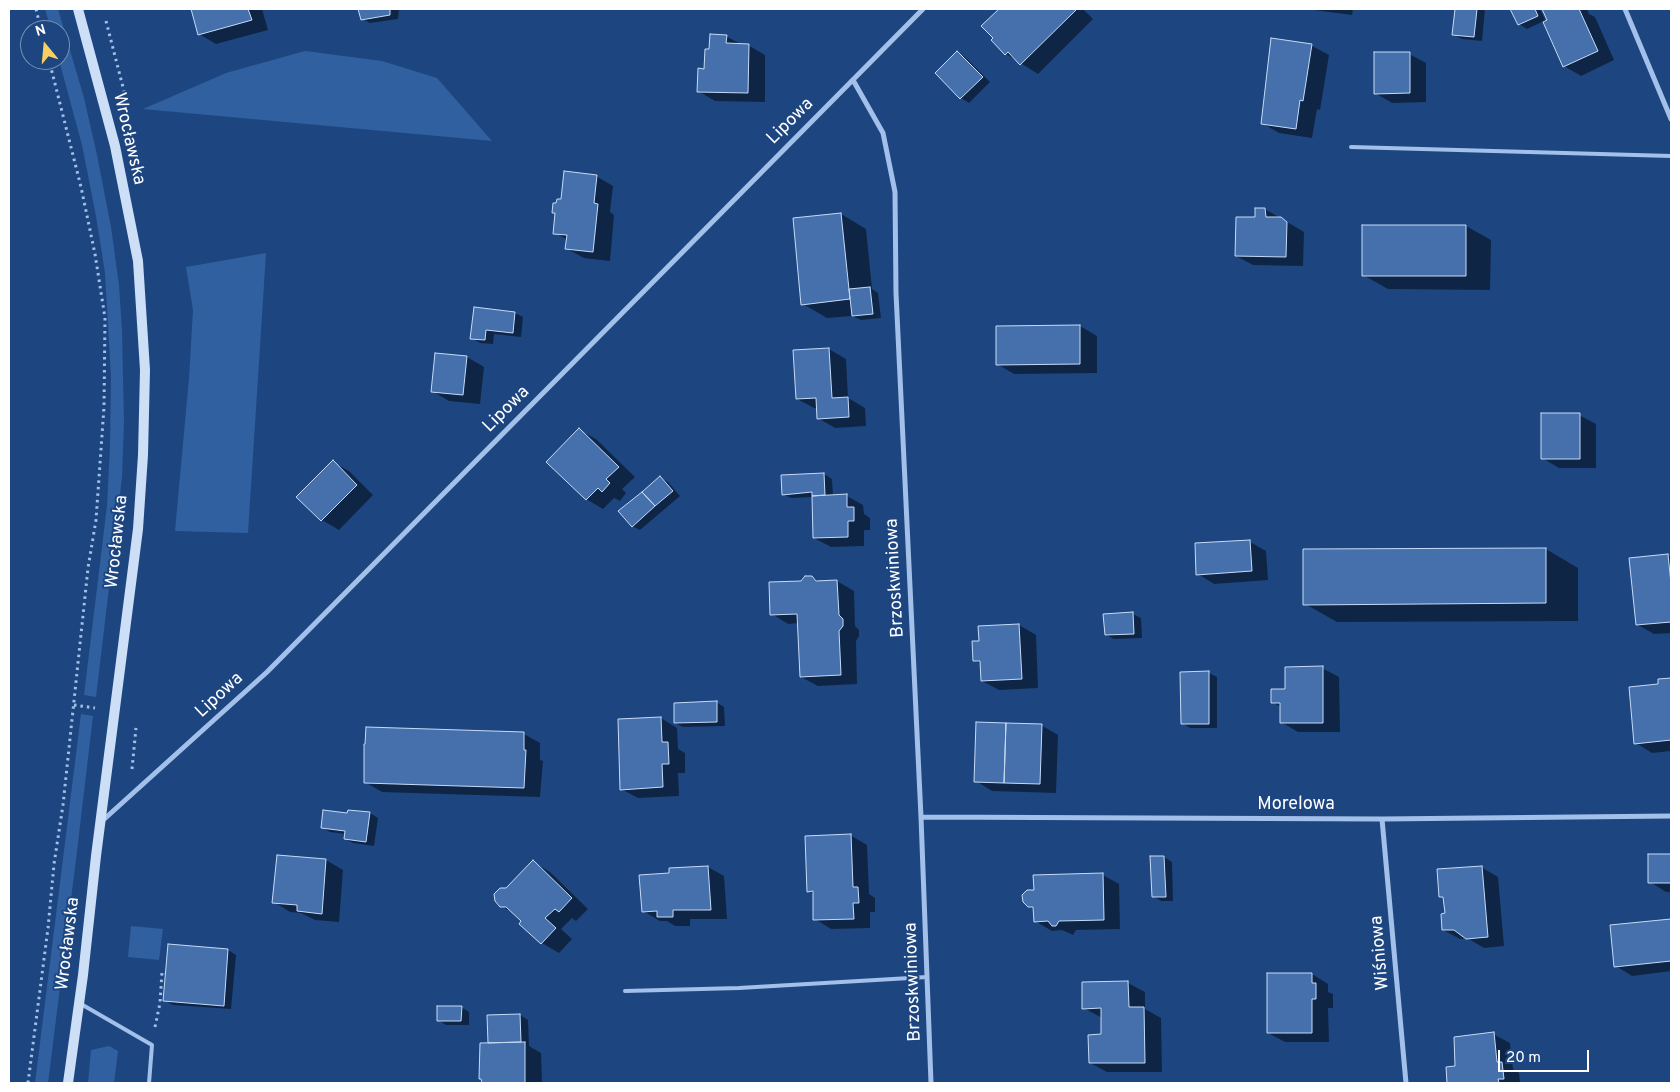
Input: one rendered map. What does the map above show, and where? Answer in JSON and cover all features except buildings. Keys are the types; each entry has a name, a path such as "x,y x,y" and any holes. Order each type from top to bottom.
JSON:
{"main road":[{"name":"Wrocławska","path":"68,1083 138,529 143,455 145,370 138,261 115,146 78,9"}],"street":[{"name":"Lipowa","path":"101,822 267,672 923,9"},
{"path":"1625,9 1671,120"},
{"name":"Brzoskwiniowa","path":"853,80 883,133 895,192 896,293 921,817 931,1083"},
{"name":"Morelowa","path":"921,817 1382,819 1671,816"},
{"name":"Wiśniowa","path":"1382,819 1406,1083"}],"lane":[{"path":"1351,147 1671,156"},
{"path":"625,990 739,988 927,977"},
{"path":"78,1002 152,1045 149,1083"}],"path":[{"path":"28,1083 63,804 88,568 96,520 104,407 104,318 95,254 81,187 52,70"},
{"path":"74,705 96,708"},
{"path":"130,797 136,722"},
{"path":"152,1045 160,1003 162,972 165,973"}],"shaded area":[{"path":"45,9 58,9 61,20 48,20"},
{"path":"70,50 84,98 111,227 119,285 122,330 124,422 122,478 96,697 84,695 107,506 111,377 105,273 82,145 62,70 70,70"},
{"path":"305,51 382,61 437,78 492,141 143,109 226,73"},
{"path":"266,253 248,533 175,531 189,378 193,310 186,267"},
{"path":"81,714 93,716 77,851 48,1083 35,1083"},
{"path":"131,926 163,929 159,960 128,957"},
{"path":"109,1046 118,1051 114,1083 88,1083 91,1050"}]}
